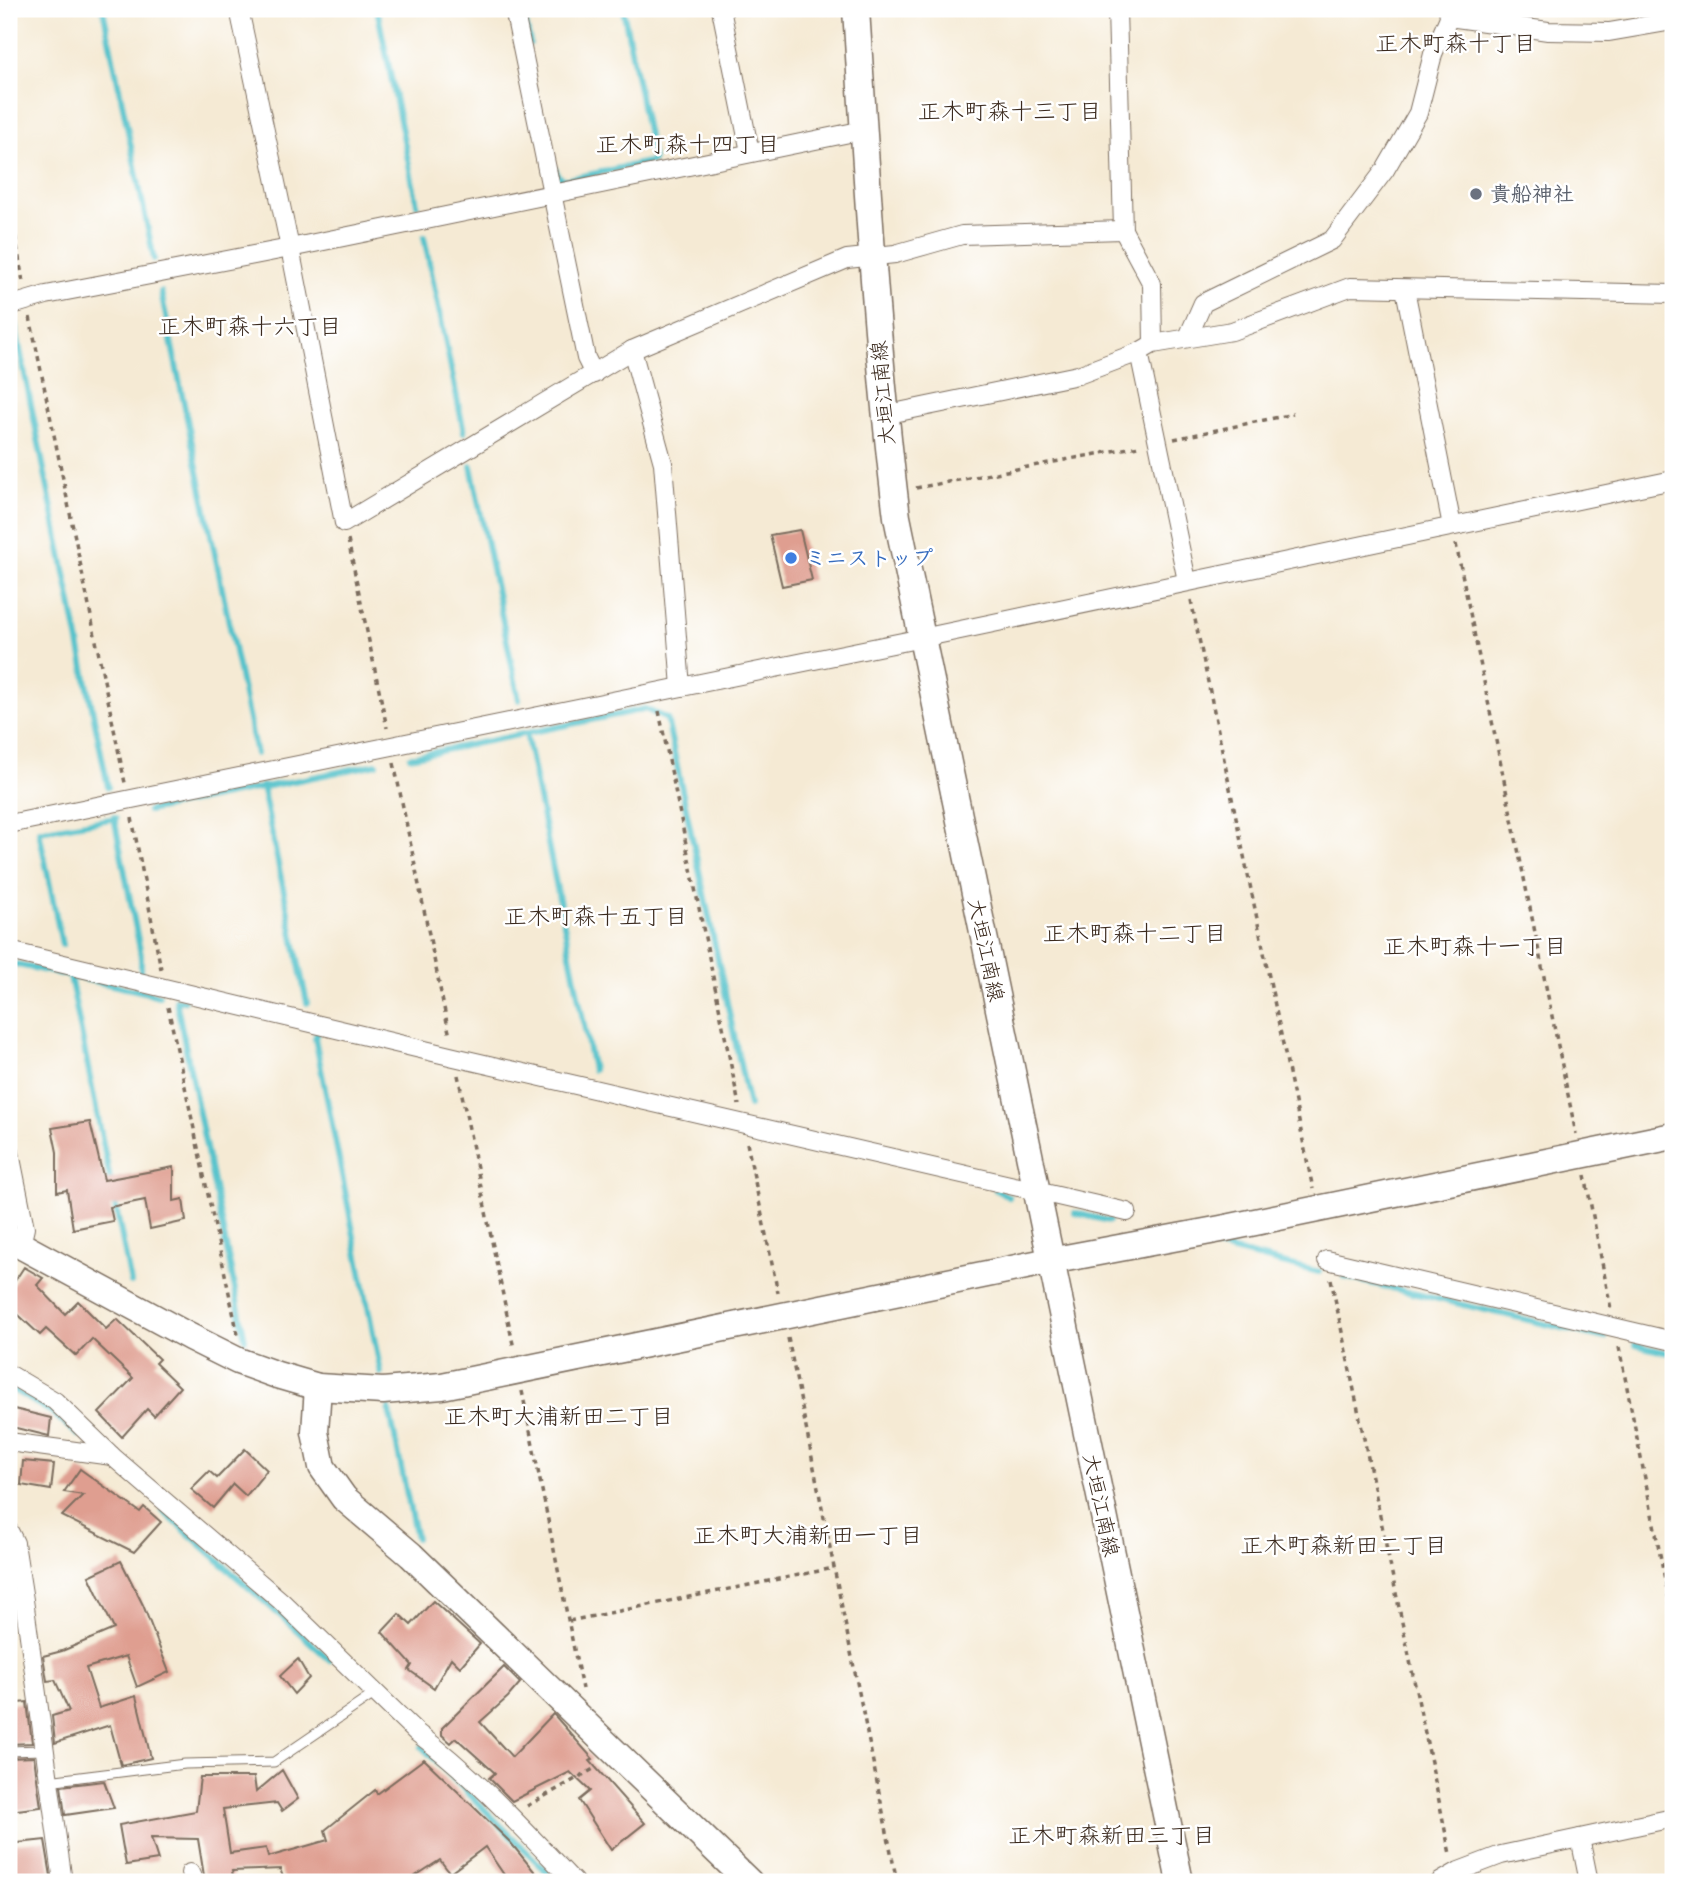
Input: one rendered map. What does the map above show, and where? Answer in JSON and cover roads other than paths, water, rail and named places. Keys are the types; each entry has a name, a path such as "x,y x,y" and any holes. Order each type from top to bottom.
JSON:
{"street":[{"path":"239,9 290,248 344,523 632,350 847,259 895,254 962,235 1123,230"},
{"path":"514,9 586,358 594,373"},
{"path":"721,9 750,152"},
{"name":"大垣江南線","path":"856,9 871,256 884,415 894,492 1035,1190 1180,1882"},
{"path":"1117,9 1123,230 1153,284 1146,348 1160,442 1187,581"},
{"path":"1188,337 1203,303 1332,240 1385,170 1418,113 1433,54 1449,13 1548,32 1609,32 1673,21"},
{"path":"9,306 46,295 290,248 864,130"},
{"path":"884,415 1078,375 1146,348 1188,337 1232,331 1350,287 1673,294"},
{"path":"1405,289 1452,526"},
{"path":"632,350 663,463 681,687"},
{"path":"9,824 922,638 1673,480"},
{"path":"9,951 1127,1212"},
{"path":"9,1148 25,1228 15,1242 238,1362 318,1387 383,1391 442,1386 518,1371 1673,1136"},
{"path":"1327,1260 1673,1341"},
{"path":"9,1375 55,1401 112,1456 281,1601 416,1732 510,1815 574,1882"},
{"path":"318,1387 315,1432 322,1466 344,1498 411,1555 750,1882"},
{"path":"9,1443 112,1456"},
{"path":"9,1531 15,1543 24,1600 63,1882"},
{"path":"1440,1882 1459,1871 1501,1855 1673,1818"},
{"path":"1580,1838 1589,1882"}],"lane":[{"path":"48,1781 185,1764 274,1762 377,1692"},
{"path":"9,1751 43,1750"}],"waterway":[{"path":"103,9 154,259"},
{"path":"377,9 417,204"},
{"path":"523,9 530,43"},
{"path":"556,170 557,175 564,180 653,161 623,9"},
{"path":"424,237 464,432"},
{"path":"161,292 256,754"},
{"path":"13,315 108,787"},
{"path":"471,466 519,700"},
{"path":"410,757 645,709 667,719 749,1106"},
{"path":"526,733 593,1070"},
{"path":"148,811 377,764"},
{"path":"262,786 307,1003"},
{"path":"114,817 141,955 141,973"},
{"path":"62,945 39,831 116,818"},
{"path":"9,963 140,991"},
{"path":"70,976 111,1184"},
{"path":"140,991 159,996"},
{"path":"184,1001 176,1000 245,1339"},
{"path":"317,1033 315,1038 381,1373"},
{"path":"996,1190 1009,1197"},
{"path":"114,1198 131,1283"},
{"path":"1075,1213 1109,1221"},
{"path":"1213,1246 1319,1272"},
{"path":"1344,1277 1605,1338"},
{"path":"1635,1345 1673,1354"},
{"path":"15,1391 51,1412 78,1435"},
{"path":"389,1409 416,1538"},
{"path":"163,1511 330,1660"},
{"path":"422,1747 557,1882"}],"place":[{"name":"貴船神社","path":"1476,194"},
{"name":"ミニストップ","path":"791,558"}],"district":[{"name":"正木町森十丁目","path":"1456,43"},
{"name":"正木町森十三丁目","path":"1010,111"},
{"name":"正木町森十四丁目","path":"688,144"},
{"name":"正木町森十六丁目","path":"250,326"},
{"name":"正木町森十五丁目","path":"596,916"},
{"name":"正木町森十二丁目","path":"1135,933"},
{"name":"正木町森十一丁目","path":"1475,946"},
{"name":"正木町大浦新田二丁目","path":"559,1416"},
{"name":"正木町大浦新田一丁目","path":"808,1535"},
{"name":"正木町森新田二丁目","path":"1344,1545"},
{"name":"正木町森新田三丁目","path":"1112,1835"}]}
